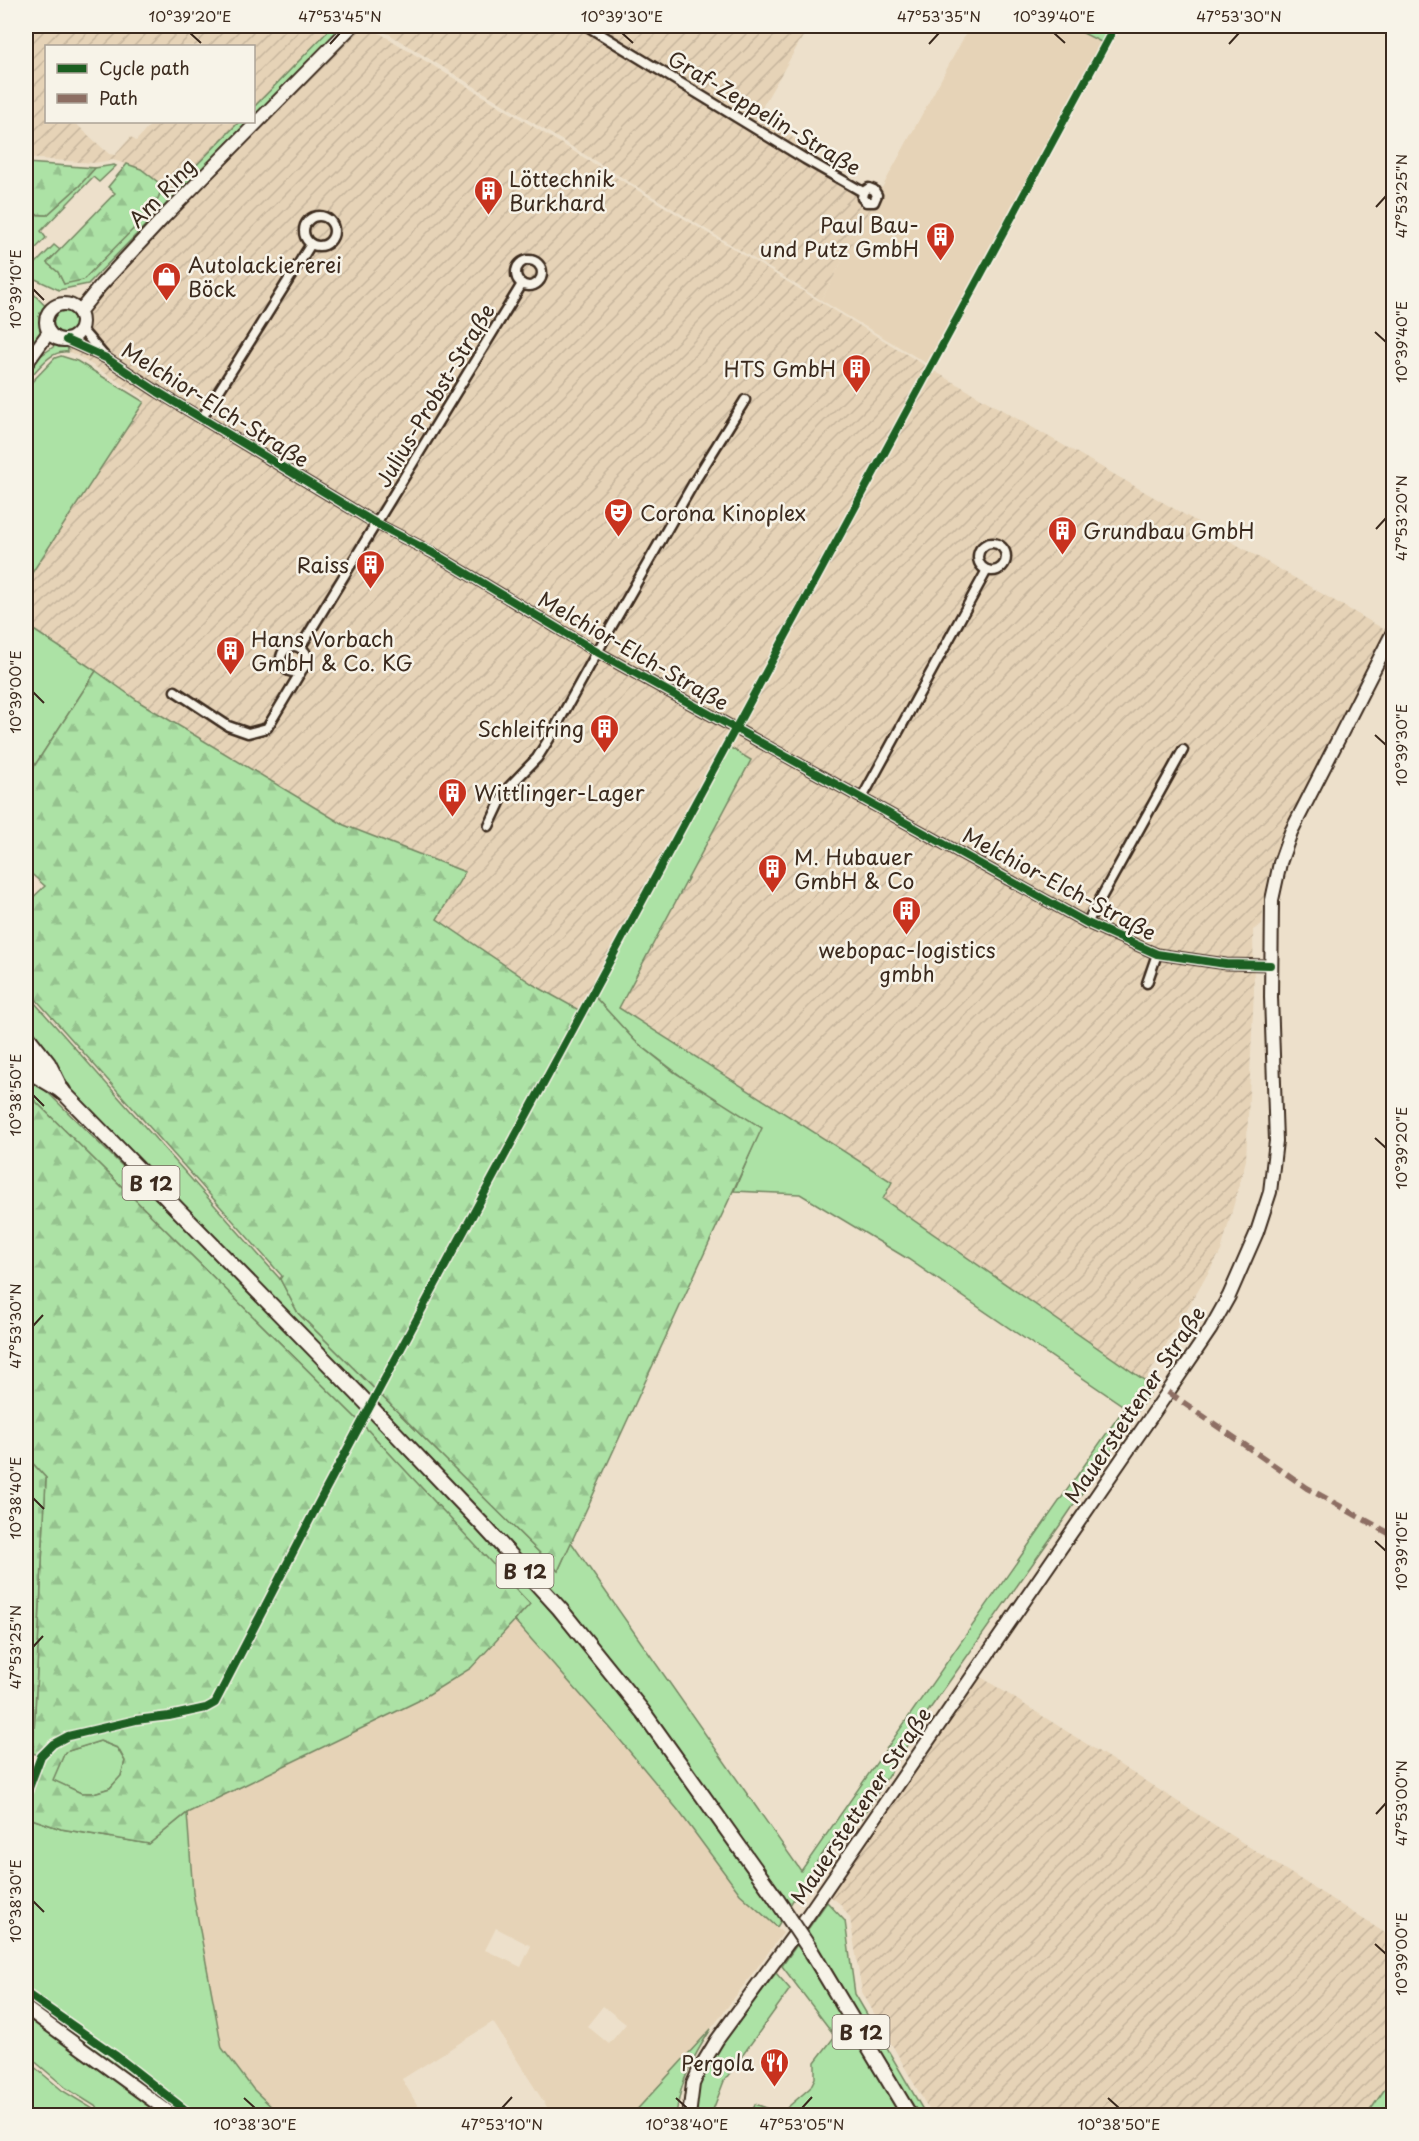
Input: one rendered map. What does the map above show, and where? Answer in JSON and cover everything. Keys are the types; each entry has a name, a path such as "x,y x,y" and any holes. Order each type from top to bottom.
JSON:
{"highway":[{"name":"B 12","path":"26,1053 62,1091"}],"main road":[{"name":"Am Ring","path":"76,309 352,26"},
{"path":"29,360 58,337 74,337 81,330 82,321 76,309 62,304 52,308 46,320 58,337"},
{"name":"Mauerstettener Straße","path":"689,2115 693,2084 717,2040 809,1914 1168,1392 1210,1330 1229,1296 1260,1222 1270,1192 1274,1162 1276,1110 1270,965 1272,900 1280,863 1291,832 1393,630"},
{"path":"26,1035 48,1063 62,1091"},
{"name":"B 12","path":"26,1066 35,1075 62,1091 366,1402 482,1523 560,1609 643,1712 775,1898 811,1951 910,2115"},
{"path":"26,2008 174,2115"}],"street":[{"name":"Graf-Zeppelin-Straße","path":"588,26 863,192"},
{"path":"202,418 311,244"},
{"name":"Julius-Probst-Straße","path":"300,648 522,284"},
{"name":"Melchior-Elch-Straße","path":"81,330 106,358"},
{"name":"Melchior-Elch-Straße","path":"58,337 106,358 377,524 434,553 597,652 1087,923 1157,954 1226,964 1270,965"},
{"path":"489,826 506,790 537,758 549,739 696,479 746,400"},
{"path":"862,798 987,570"},
{"path":"175,691 228,726 248,733 267,729 303,668 306,662 307,656 300,648 289,647 283,652 281,660 287,670 296,672 303,668"},
{"path":"1087,923 1183,750"},
{"path":"1147,983 1157,954"}],"shaded area":[{"path":"26,26 333,26 255,106 255,45 45,45 45,123 75,123 109,154 115,155 131,137 136,141 152,123 238,123 170,194 141,169 113,160 94,163 26,158"},
{"path":"356,26 368,26 929,368 1387,631 1272,861 1264,899 1262,924 1253,930 1254,990 1246,1160 1221,1251 1145,1381 883,1199 891,1182 619,1008 751,760 726,745 579,1011 534,985 437,919 465,872 344,825 141,703 26,625 26,582 146,399 69,352 67,343 76,338 83,329 85,319 82,313 102,287"},
{"path":"376,26 809,26 757,116 811,149 809,159 861,189 872,182 882,188 821,300"},
{"path":"970,26 1069,26 1103,43 931,366 821,300"},
{"path":"515,1621 611,1729 758,1910 783,1933 711,2029 632,2115 552,2115 493,2022 402,2079 419,2108 410,2115 280,2115 253,2089 222,2048 193,1893 187,1813 418,1701 471,1668","holes":["496,1928 531,1946 521,1967 485,1950","603,2006 626,2024 609,2044 587,2026"]},
{"path":"981,1677 1393,1938 1393,2077 1367,2115 932,2115 862,1992 850,1918 839,1903 830,1896"}],"green space":[{"path":"333,26 346,26 255,120 255,106"},
{"path":"1069,26 1112,26 1103,43"},
{"path":"238,123 252,123 183,194 179,183"},
{"path":"26,163 95,168 47,215 26,214"},
{"path":"127,164 141,169 163,186 154,208 83,280 64,284 58,272 47,263 115,193 108,187"},
{"path":"116,166 99,182 93,177 41,231 46,238 26,258 26,214 47,215 95,168"},
{"path":"163,186 170,193 176,187 177,193 88,284 59,290 33,278 35,264 54,245 60,250 47,263 58,272 64,284 154,208"},
{"path":"30,290 48,309 44,317 45,331 26,358 26,291"},
{"path":"64,307 70,308 78,316 78,328 70,336 64,337 58,336 50,328 49,322 50,316 58,308"},
{"path":"59,343 67,343 68,352 50,357 26,382 26,369"},
{"path":"61,356 77,361 144,402 26,582 26,388 55,358"},
{"path":"26,625 96,671 26,779"},
{"path":"96,671 141,703 344,825 465,872 437,919 534,985 584,1013 594,996 635,1041 674,1072 762,1128 558,1571 298,1313 280,1279 282,1276 26,988 26,904 45,886 26,869 26,779"},
{"path":"729,747 751,760 619,1008 892,1182 883,1199 1154,1387 1065,1518 927,1713 862,1818 855,1816 832,1841 777,1927 740,1894 678,1810 611,1729 515,1621 529,1604 364,1426 26,1092 26,1071 252,1294 478,1527 603,1672 647,1708 206,1230 67,1085 51,1060 26,1029 26,993 280,1279 298,1313 558,1571 571,1542 801,1871 1125,1407 908,1259 800,1194 734,1191 758,1135 635,1041 594,996"},
{"path":"26,1092 364,1426 530,1604 471,1668 418,1701 187,1813 149,1844 61,1829 26,1817 29,1794 42,1757 33,1753 46,1478 26,1456","holes":["100,1741 118,1748 125,1761 121,1776 110,1788 94,1793 81,1793 53,1780 65,1752"]},
{"path":"26,1456 46,1478 33,1753 26,1774"},
{"path":"100,1741 117,1748 125,1761 121,1776 110,1788 94,1793 81,1793 52,1780 65,1752"},
{"path":"187,1813 193,1893 222,2048 253,2089 280,2115 195,2115 115,2054 26,1991 26,1817 61,1829 149,1844"},
{"path":"827,1902 845,1921 855,1994 926,2115 915,2115 815,1946 805,1958 838,2007 902,2115 750,2116 755,2104 781,2113 810,2088 815,2078 815,2062 835,2036 782,1966"},
{"path":"776,1973 790,1989 724,2081 711,2115 692,2116 697,2084 722,2042"},
{"path":"26,1995 114,2057 190,2115 184,2115 26,2001"},
{"path":"26,2014 164,2115 109,2115 66,2088 26,2054"},
{"path":"711,2029 688,2070 676,2115 632,2115"},
{"path":"26,2060 63,2091 103,2115 26,2115"},
{"path":"1393,2077 1393,2115 1367,2115"}],"marked path":[{"path":"1168,1392 1307,1488 1394,1536"}],"cycle path":[{"path":"26,1796 41,1756 53,1744 68,1736 136,1720 206,1708 215,1703 451,1255 1115,26"},
{"path":"66,340 106,358 158,392 377,524 433,553 597,652 1087,923 1157,954 1226,964 1270,965"},
{"path":"26,1993 115,2055 193,2116"}],"place":[{"name":"Löttechnik Burkhard","path":"488,216"},
{"name":"Paul Bau- und Putz GmbH","path":"940,262"},
{"name":"Autolackiererei Böck","path":"167,302"},
{"name":"HTS GmbH","path":"857,394"},
{"name":"Corona Kinoplex","path":"619,538"},
{"name":"Grundbau GmbH","path":"1062,556"},
{"name":"Raiss","path":"370,590"},
{"name":"Hans Vorbach GmbH & Co. KG","path":"230,676"},
{"name":"Schleifring","path":"605,754"},
{"name":"Wittlinger-Lager","path":"453,818"},
{"name":"M. Hubauer GmbH & Co","path":"773,894"},
{"name":"webopac-logistics gmbh","path":"907,936"},
{"name":"Pergola","path":"775,2088"}]}
